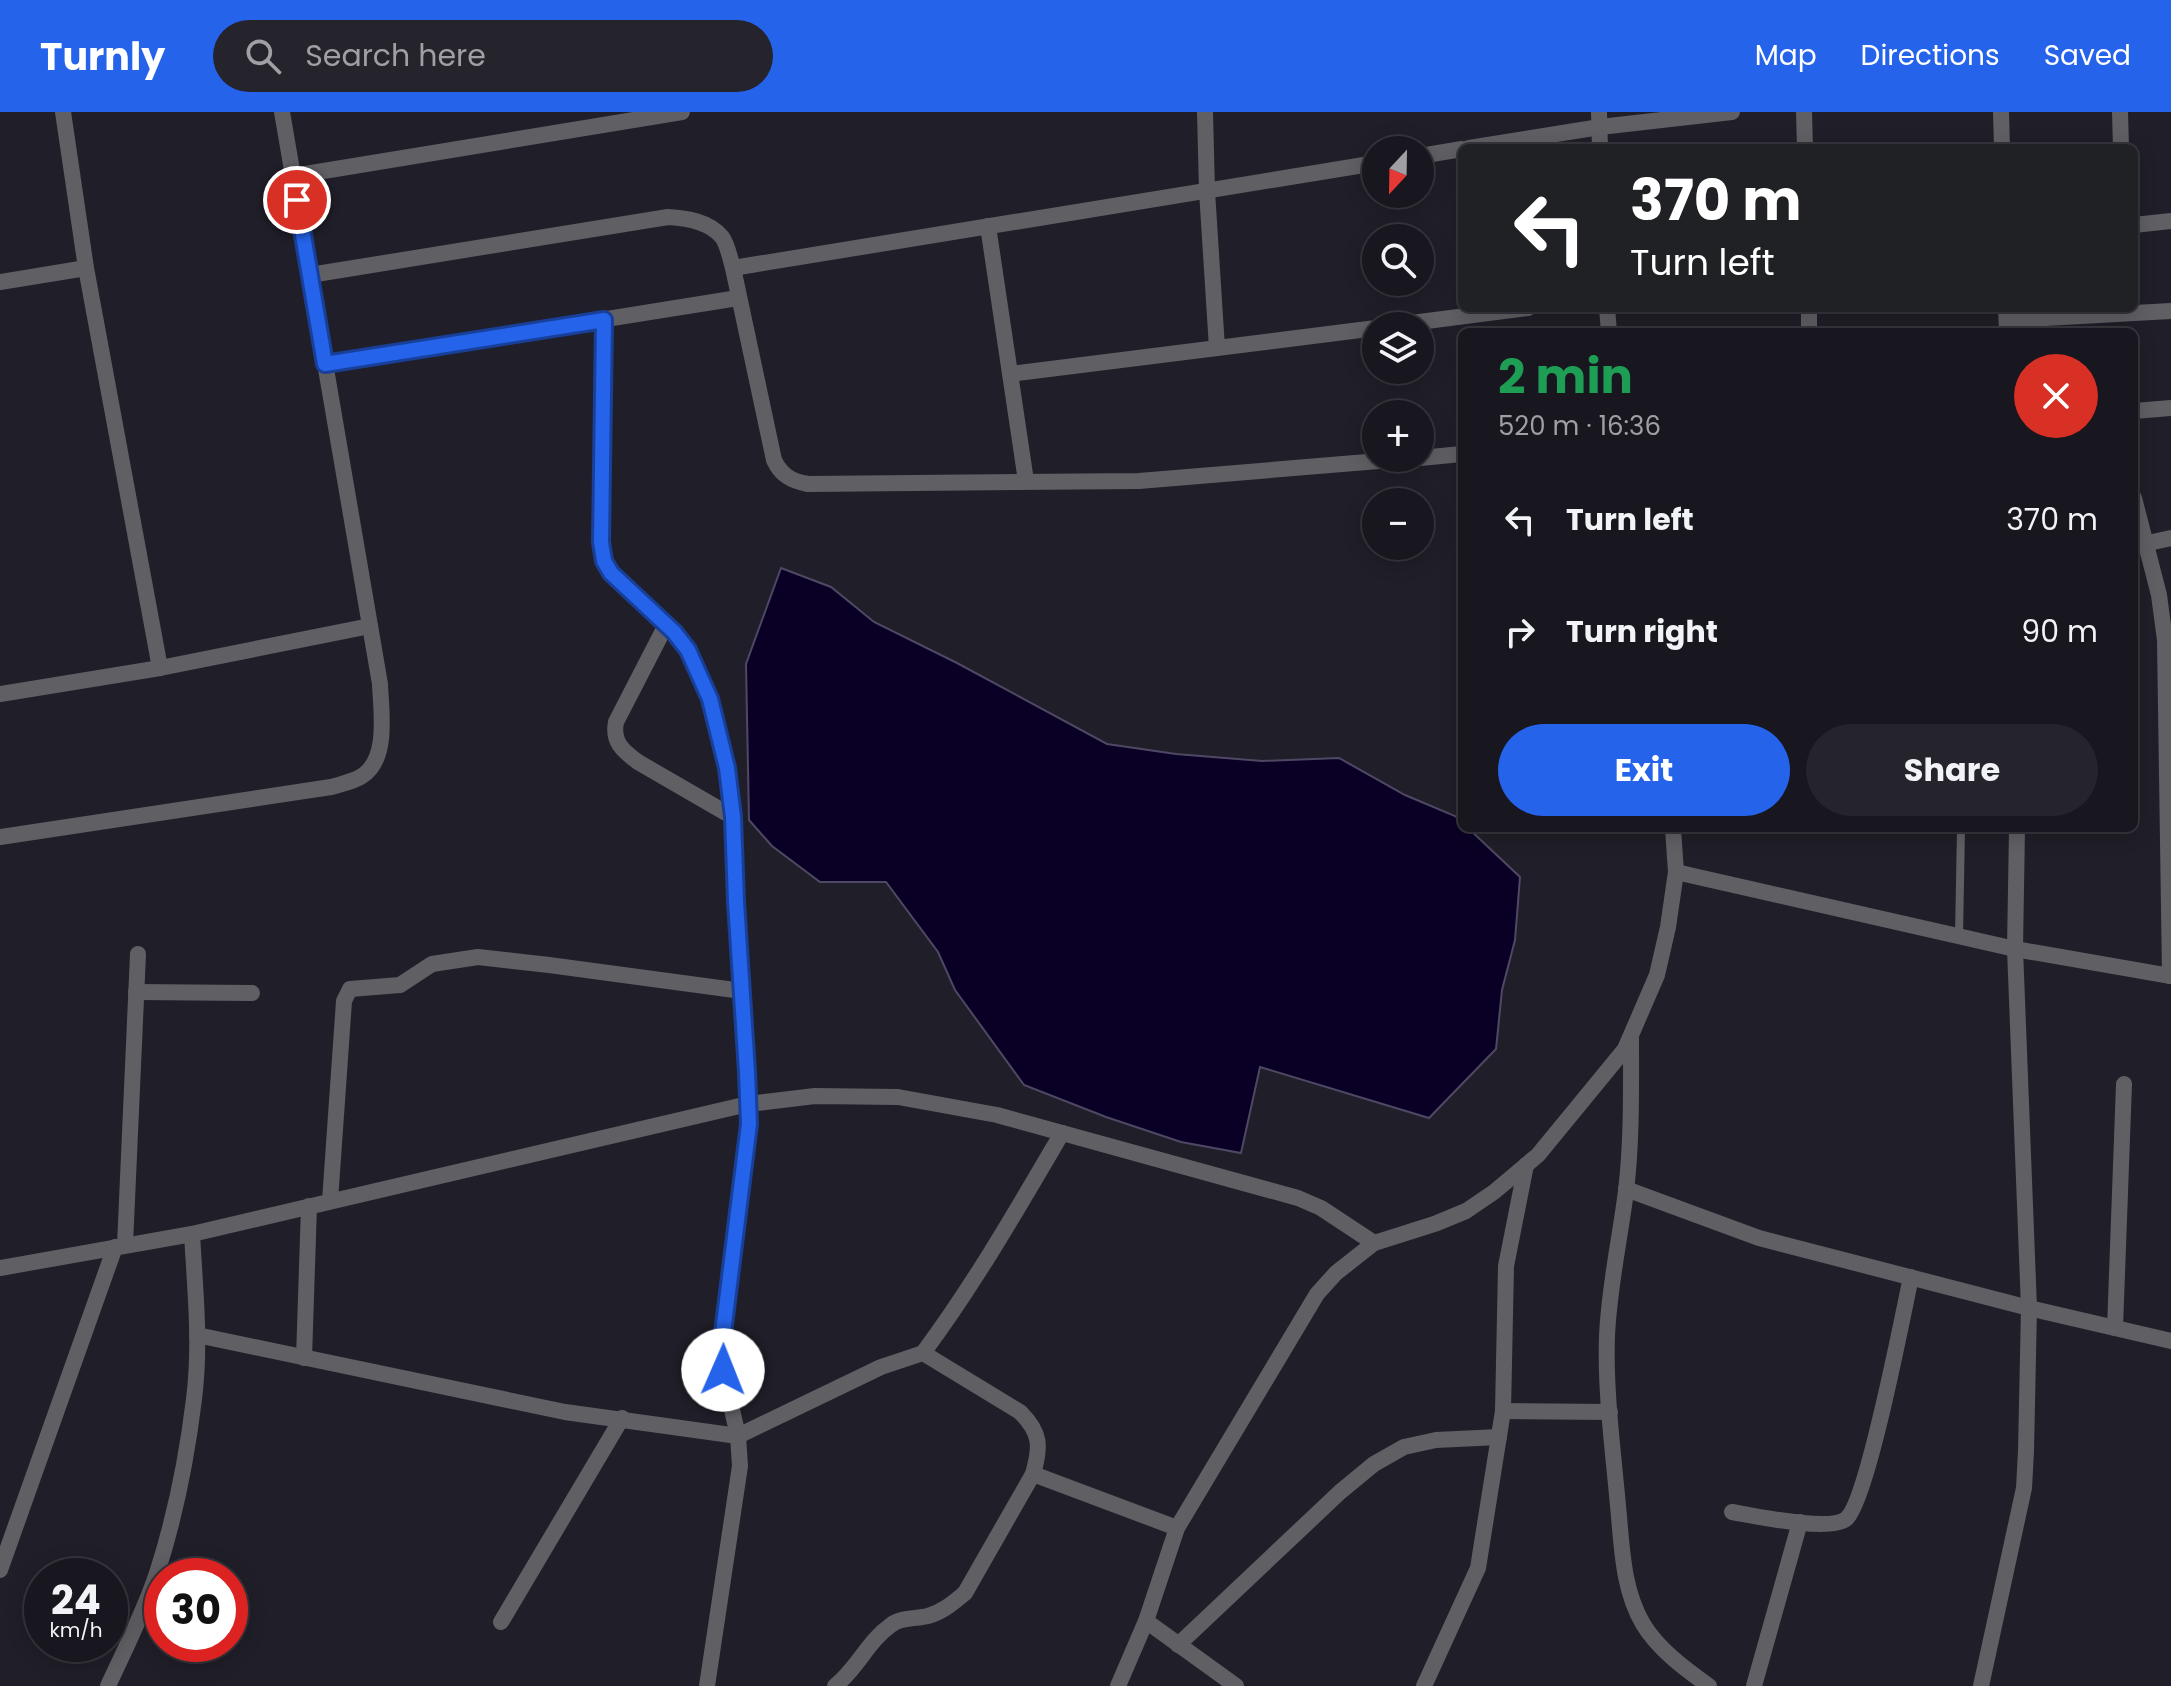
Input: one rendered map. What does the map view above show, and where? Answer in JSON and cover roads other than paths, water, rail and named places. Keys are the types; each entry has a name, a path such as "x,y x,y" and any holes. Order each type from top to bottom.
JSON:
{"street":[{"path":"63,112 86,268 160,668"},
{"path":"0,837 331,787 364,775 375,759 383,737 380,684 282,112"},
{"path":"293,176 682,112"},
{"path":"1205,112 1217,348"},
{"path":"1487,144 1599,119 1732,112"},
{"path":"1804,112 1805,144"},
{"path":"2001,112 2002,144"},
{"path":"2120,112 2121,144"},
{"path":"1599,119 1600,144"},
{"path":"1434,154 1458,150"},
{"path":"733,268 1362,165"},
{"path":"310,275 668,217 683,218 700,222 724,239 774,460 786,477 797,482 1139,481 1362,463"},
{"path":"2138,225 2171,221"},
{"path":"988,226 1026,481"},
{"path":"0,282 86,268"},
{"path":"325,364 738,298"},
{"path":"2138,310 2171,311"},
{"path":"1434,320 1497,312"},
{"path":"2007,320 2104,312"},
{"path":"604,320 601,542 604,561 618,580 688,650 710,699 727,768 733,817 749,1124 722,1341 723,1370 740,1451 707,1686"},
{"path":"1010,374 1362,330"},
{"path":"2138,411 2171,408"},
{"path":"1434,456 1458,454"},
{"path":"1676,872 2015,949 2170,976 2165,640 2159,595 2140,545 2171,538"},
{"path":"666,625 616,722 617,742 638,762 733,817"},
{"path":"0,694 160,668 370,626"},
{"path":"1118,1686 1146,1621 1177,1528 1317,1294 1336,1273 1374,1243 1466,1211 1494,1192 1538,1155 1625,1049 1657,975 1668,927 1676,872 1673,832"},
{"path":"1981,1686 2024,1488 2029,1308 2015,949 2017,832"},
{"path":"0,1570 120,1246 138,954"},
{"path":"330,1201 344,1001 350,989 400,985 432,964 478,957 742,991"},
{"path":"136,992 252,993"},
{"path":"1631,1036 1631,1124 1626,1189 1607,1336 1610,1412 1624,1570 1643,1624 1685,1678 1709,1686"},
{"path":"2115,1328 2124,1084"},
{"path":"0,1268 192,1234 748,1104 815,1096 898,1097 997,1115 1298,1198 1321,1208 1374,1243"},
{"path":"197,1335 565,1412 738,1436 881,1367 923,1353 952,1314 1062,1133"},
{"path":"1424,1686 1478,1568 1503,1411 1506,1266 1526,1165"},
{"path":"1626,1189 1759,1238 2029,1308 2171,1341"},
{"path":"304,1358 309,1206"},
{"path":"108,1686 157,1572 181,1480 195,1398 197,1335 192,1234"},
{"path":"1732,1512 1800,1522 1836,1523 1846,1519 1853,1511 1867,1473 1911,1277"},
{"path":"835,1686 851,1671 879,1634 894,1622 929,1616 948,1607 965,1593 1033,1474 1039,1455 1033,1425 1020,1412 923,1353"},
{"path":"1503,1411 1610,1412"},
{"path":"501,1622 622,1418"},
{"path":"1178,1645 1340,1492 1374,1464 1404,1447 1436,1440 1499,1437"},
{"path":"1033,1474 1177,1528"},
{"path":"1754,1686 1800,1522"},
{"path":"1146,1621 1236,1686"}],"lane":[{"path":"1959,937 1961,832"}]}
